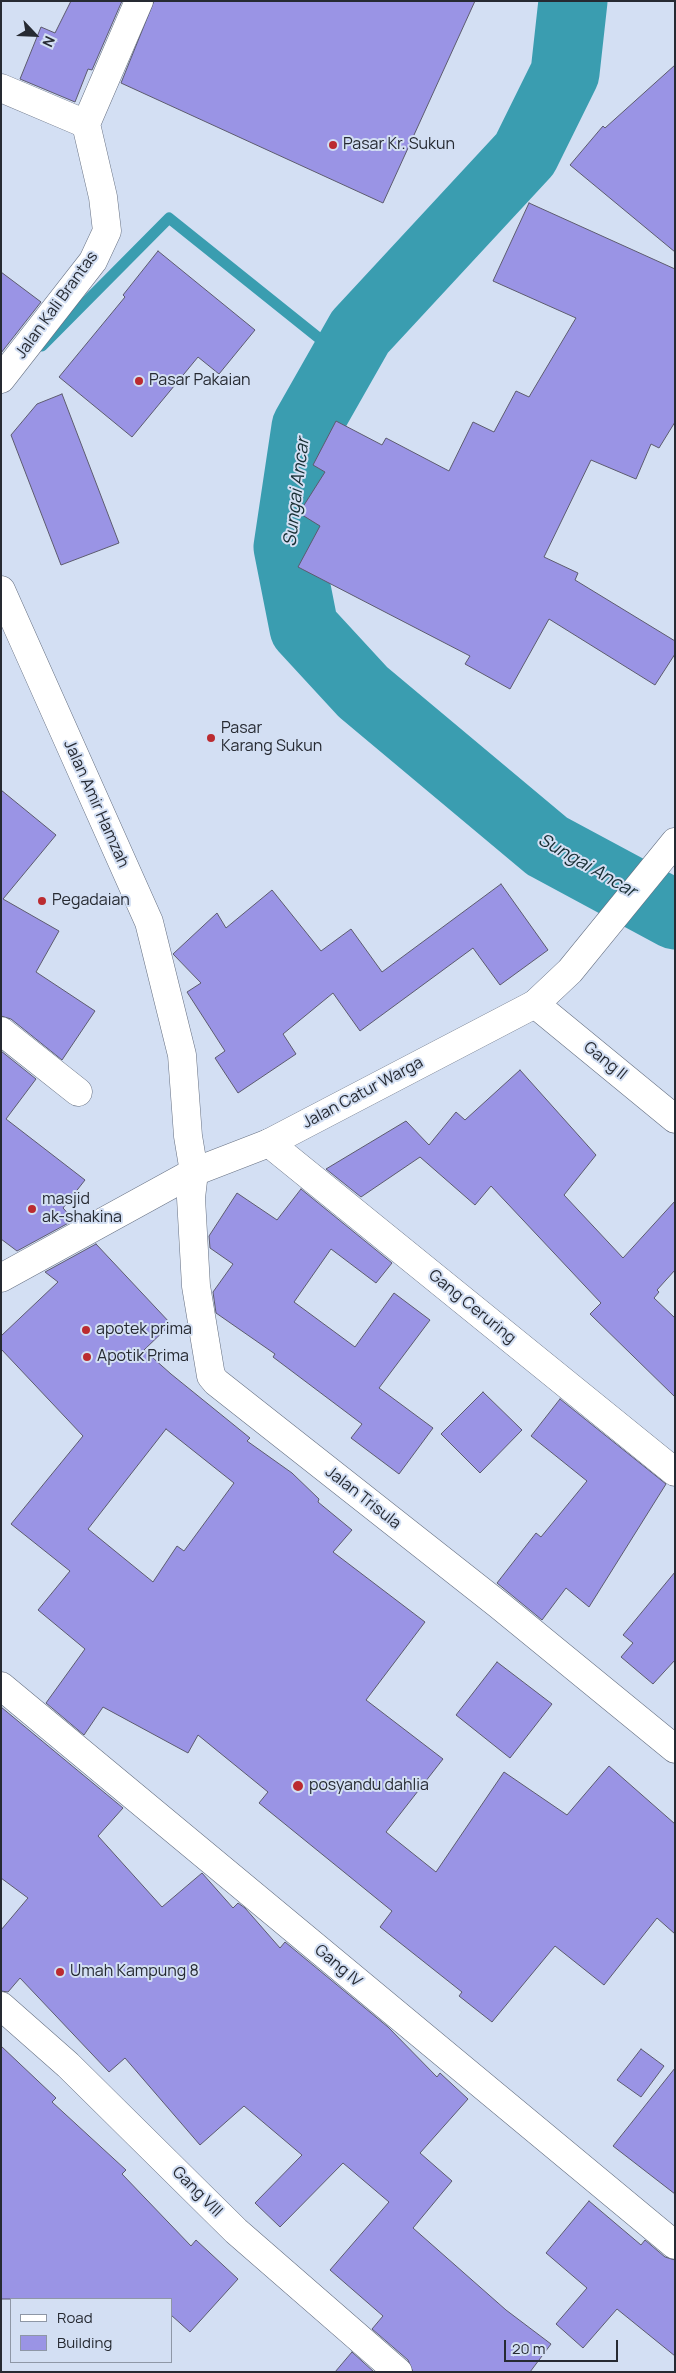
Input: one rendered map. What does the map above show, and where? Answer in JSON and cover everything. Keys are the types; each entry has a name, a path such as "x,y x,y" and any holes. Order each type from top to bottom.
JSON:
{"street":[{"path":"1,88 86,124 139,1"},
{"name":"Jalan Kali Brantas","path":"1,379 93,261 107,231 103,197 86,124"},
{"name":"Jalan Amir Hamzah","path":"1,590 149,922 182,1055 188,1136 194,1172"},
{"name":"Jalan Catur Warga","path":"1,1278 194,1172 268,1143 534,1004 570,970 675,842"},
{"name":"Gang II","path":"534,1004 675,1119"},
{"path":"1,1031 78,1092"},
{"name":"Gang Ceruring","path":"268,1143 675,1472"},
{"name":"Jalan Trisula","path":"194,1172 191,1198 196,1286 210,1371 216,1382 499,1604 675,1749"},
{"name":"Gang IV","path":"1,1686 675,2245"},
{"name":"Gang VIII","path":"1,2006 68,2065 236,2231 398,2372"}],"building":[{"path":"71,1 122,1 92,70 88,69 75,102 20,79 41,27 55,33"},
{"name":"Pasar Kr. Sukun","path":"154,1 475,1 383,203 121,83"},
{"path":"675,65 675,252 570,165 603,126 605,128"},
{"path":"529,203 675,269 675,422 659,448 651,444 636,479 591,460 544,557 578,573 575,580 675,641 675,654 655,685 549,619 510,689 465,664 470,656 298,567 320,526 299,513 325,472 313,465 336,421 382,445 386,438 449,471 473,422 494,432 516,391 529,397 576,318 493,281"},
{"path":"158,251 255,330 219,374 198,357 132,437 59,377 125,297 123,295"},
{"path":"1,272 41,302 1,353"},
{"path":"62,394 119,543 61,565 11,435 37,404"},
{"path":"1,790 56,835 3,899 59,931 36,972 95,1011 62,1060 11,1019 1,1016"},
{"path":"501,884 548,950 500,985 473,948 360,1031 333,993 283,1034 296,1054 238,1093 215,1058 225,1051 187,992 201,983 173,954 217,913 226,928 272,890 321,951 351,929 382,972"},
{"name":"masjid ak-shakina","path":"1,1051 36,1079 6,1119 85,1180 63,1208 74,1220 17,1251 1,1239"},
{"path":"520,1070 596,1155 564,1195 623,1258 675,1201 675,1270 657,1290 659,1292 654,1298 675,1318 675,1397 590,1314 601,1303 491,1186 475,1205 420,1157 361,1197 326,1169 406,1121 429,1145 456,1112 465,1120"},
{"path":"301,1189 392,1263 376,1283 331,1249 294,1302 355,1347 394,1293 430,1320 379,1388 433,1428 399,1474 351,1438 362,1424 273,1357 275,1354 216,1313 213,1292 233,1264 210,1248 209,1236 237,1193 277,1220"},
{"path":"96,1244 171,1324 144,1350 250,1438 247,1441 292,1473 319,1499 318,1502 352,1530 333,1552 425,1622 366,1700 443,1759 386,1832 436,1872 504,1772 567,1815 609,1766 675,1824 675,1934 657,1918 604,1985 555,1946 492,2022 459,1996 462,1992 380,1927 392,1911 259,1803 268,1792 198,1735 188,1753 103,1707 84,1735 46,1703 85,1649 38,1610 70,1571 11,1524 83,1436 1,1349 1,1336 58,1282 45,1272","holes":["166,1429 234,1483 184,1551 177,1546 153,1582 88,1529"]},
{"path":"483,1392 522,1430 480,1473 441,1434"},
{"path":"560,1399 666,1484 589,1607 566,1588 542,1620 497,1583 536,1533 541,1537 587,1481 531,1436"},
{"path":"675,1572 675,1660 653,1684 621,1657 633,1643 623,1635"},
{"path":"497,1662 552,1704 510,1758 456,1715"},
{"path":"1,1707 123,1808 98,1836 162,1907 202,1873 233,1908 238,1903 245,1908 280,1948 285,1942 388,2027 437,2077 440,2073 468,2099 420,2153 452,2181 413,2228 506,2310 551,2344 530,2372 413,2372 408,2360 372,2329 383,2316 330,2270 389,2202 343,2163 280,2227 255,2203 302,2155 244,2106 200,2145 125,2058 109,2072 20,1978 8,1992 1,1991 1,1930 28,1898 1,1878"},
{"path":"1,2046 56,2098 52,2102 126,2170 122,2174 191,2246 196,2240 238,2279 190,2332 172,2316 172,2298 1,2299"},
{"path":"641,2049 664,2066 641,2097 617,2080"},
{"path":"675,2068 675,2194 613,2146"},
{"path":"589,2201 641,2245 645,2240 665,2257 675,2260 675,2356 617,2309 583,2348 556,2324 587,2288 546,2253"},
{"path":"352,2352 374,2372 335,2372"}],"waterway":[{"name":"Sungai Ancar","path":"573,1 565,73 525,154 360,332 306,427 288,547 304,628 363,692 547,846 675,915"},
{"path":"42,346 169,218 345,359"}],"place":[{"name":"Pasar Kr. Sukun","path":"333,145"},
{"name":"Pasar Pakaian","path":"139,381"},
{"name":"Pasar Karang Sukun","path":"211,738"},
{"name":"Pegadaian","path":"42,901"},
{"name":"masjid ak-shakina","path":"32,1209"},
{"name":"apotek prima","path":"86,1330"},
{"name":"Apotik Prima","path":"87,1357"},
{"name":"posyandu dahlia","path":"298,1786"},
{"name":"Umah Kampung 8","path":"60,1972"}]}
